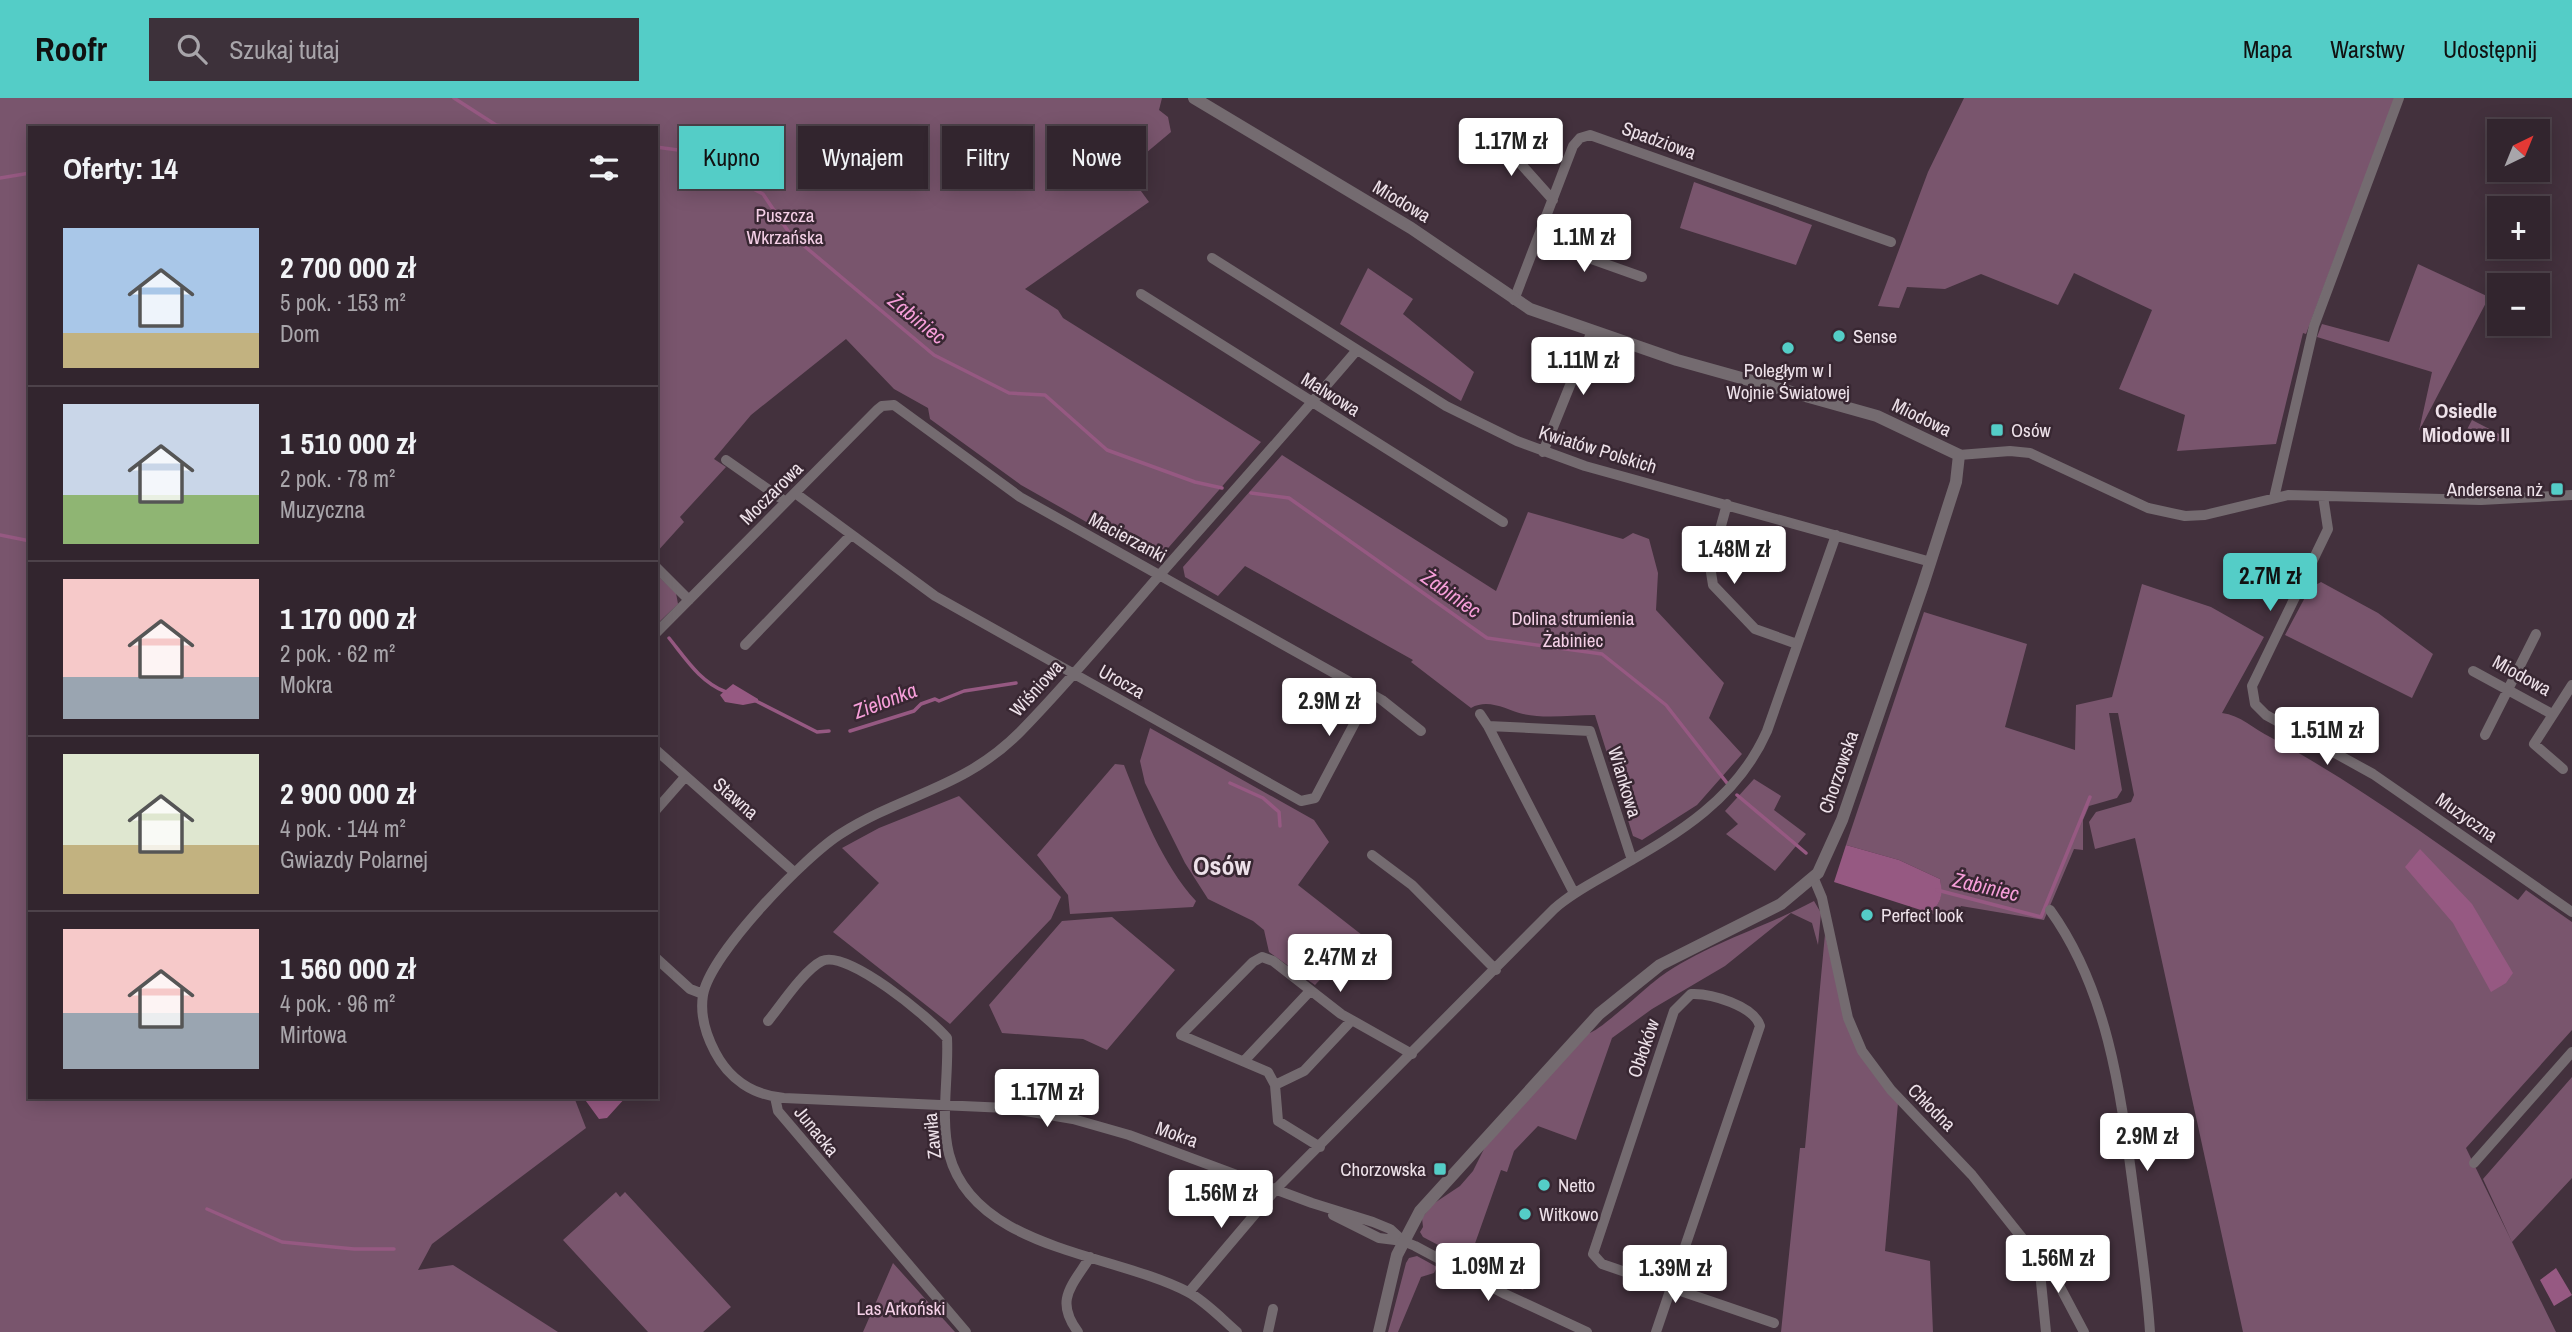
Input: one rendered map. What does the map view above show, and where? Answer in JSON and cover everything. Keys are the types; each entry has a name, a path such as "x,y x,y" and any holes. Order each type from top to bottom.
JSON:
{"street":[{"name":"Miodowa","path":"1194,98 1410,228 1532,310 1693,364 1877,416 1959,455 2010,451 2030,453 2137,503 2174,514 2205,515 2274,498 2323,496 2481,499 2572,495"},
{"path":"2274,498 2314,326 2399,98"},
{"path":"1494,134 1553,200"},
{"name":"Spadziowa","path":"1514,300 1573,146 1580,138 1590,135 1891,242"},
{"path":"1538,240 1642,277"},
{"name":"Kwiatów Polskich","path":"1212,258 1469,419 1544,452 1931,562"},
{"name":"Malwowa","path":"1141,294 1503,522"},
{"path":"1544,452 1592,331"},
{"name":"Wiśniowa","path":"703,994 709,975 719,961 794,872 824,846 856,825 953,782 983,765 1023,729 1357,350"},
{"name":"Macierzanki","path":"877,410 888,405 901,408 1013,493 1370,694 1405,716 1421,731"},
{"name":"Moczarowa","path":"658,631 877,410"},
{"name":"Chorzowska","path":"1379,1332 1403,1241 1435,1191 1611,1002 1660,965 1781,904 1814,879 1826,860 1842,820 1931,562 1956,482 1959,455"},
{"path":"726,460 786,502"},
{"name":"Urocza","path":"795,494 935,596 1301,801 1311,801 1370,694"},
{"name":"Muzyczna","path":"2323,496 2328,529 2252,686 2255,704 2266,715 2373,774 2572,912"},
{"path":"1727,504 1710,566 1713,585 1755,628 1797,644"},
{"path":"1189,1292 1277,1188 1554,909 1574,893 1691,824 1714,805 1742,774 1767,731 1836,535"},
{"path":"745,645 850,536"},
{"path":"658,569 689,600"},
{"path":"2485,735 2536,635"},
{"name":"Miodowa","path":"2473,671 2552,714"},
{"name":"Miodowa","path":"2563,769 2534,744 2572,685"},
{"path":"1480,713 1574,893"},
{"name":"Wiankowa","path":"1488,726 1590,731 1632,860"},
{"name":"Stawna","path":"658,752 794,872"},
{"path":"658,808 685,777"},
{"path":"1372,855 1412,885 1496,970"},
{"name":"Chłodna","path":"1814,879 1822,898 1848,1018 1862,1051 1891,1090 1966,1167 2058,1283 2084,1332"},
{"path":"2050,910 2068,934 2104,1021 2147,1280 2150,1332"},
{"path":"1320,1147 1280,1124 1276,1115 1275,1085 1268,1072 1181,1035 1253,962 1262,957 1273,961 1351,1021 1412,1054"},
{"name":"Zawiła","path":"768,1021 818,964 828,959 842,960 922,1013 947,1038 948,1152 955,1171 970,1195 1005,1224 1189,1292 1237,1332"},
{"path":"658,960 690,989 703,994"},
{"path":"1244,1060 1310,991"},
{"name":"Junacka","path":"703,994 702,1012 706,1032 720,1061 746,1087 775,1097 778,1111 832,1178 966,1332"},
{"name":"Obłoków","path":"1656,1332 1672,1288 1760,1026 1752,1012 1699,994 1685,998 1674,1011 1593,1249 1594,1258 1602,1264 1672,1288 1774,1323"},
{"path":"1275,1085 1304,1071 1351,1021"},
{"path":"2474,1163 2572,1052"},
{"name":"Mokra","path":"775,1097 1019,1109 1080,1120 1384,1226 1403,1241 1572,1329 1587,1332"},
{"path":"1078,1332 1067,1316 1065,1301 1090,1257"},
{"path":"2039,1261 2046,1332"},
{"path":"1268,1332 1273,1308"}],"green space":[{"name":"Puszcza Wkrzańska","path":"0,98 1162,98 1159,110 1168,117 1171,132 1146,153 1146,126 1047,126 1047,189 1140,189 1149,202 1025,289 1058,310 1063,318 1261,442 1162,555 1150,558 1021,485 930,419 928,408 894,389 846,339 751,415 714,459 726,467 680,517 684,522 658,551 658,126 28,126 28,1099 575,1099 586,1128 432,1244 418,1270 453,1265 558,1332 0,1332"},
{"path":"1964,98 2395,98 2306,334 2303,333 2276,444 2177,451 2185,415 2119,389 2152,310 2074,273 2058,305 1981,274 1945,289 1907,287 1899,308 1878,306 1928,172"},
{"path":"1694,182 1812,225 1796,265 1680,228"},
{"path":"2418,264 2487,296 2487,301 2419,431 2432,372 2317,337 2322,324 2389,342"},
{"path":"1368,268 1413,299 1403,314 1474,372 1461,401 1340,324"},
{"path":"2472,420 2505,437 2503,441 2467,442 2463,437"},
{"name":"Dolina strumienia Żabiniec","path":"1282,455 1496,591 1528,512 1623,539 1633,533 1649,539 1658,573 1656,610 1724,683 1709,718 1742,754 1697,805 1642,840 1633,836 1595,715 1549,717 1523,714 1491,704 1471,708 1411,662 1413,660 1245,566 1218,596 1185,577 1183,567"},
{"path":"658,576 676,593 678,604 658,623"},
{"path":"2321,582 2378,613 2433,654 2412,698 2285,635 2310,588"},
{"path":"2142,584 2211,607 2264,637 2222,713 2241,719 2334,774 2518,900 2526,890 2572,922 2572,1030 2466,1148 2556,1332 2243,1332 2135,838 2095,849 2089,822 2096,812 2131,802 2134,795 2118,713 2109,713 2122,790 2117,798 2089,806 2083,820 2083,850 2074,849 2044,920 1961,906 1951,921 1930,913 1940,898 1940,879 1899,860 1846,845 1924,612 2027,644 2005,727 2075,750 2076,705 2112,697"},
{"path":"1150,728 1314,820 1329,842 1298,885 1362,935 1315,985 1269,952 1264,930 1253,921 1208,899 1185,863 1145,783 1140,761"},
{"path":"1115,764 1124,765 1163,854 1196,901 1193,907 1070,914 1068,895 1037,855"},
{"path":"1754,779 1781,796 1774,810 1806,834 1775,871 1726,834 1738,824 1725,811"},
{"path":"959,796 1061,897 1051,919 950,1024 833,932 879,883 842,848 879,828"},
{"path":"1814,901 1821,913 1818,945 1812,923 1791,913 1725,966 1652,1009 1612,1038 1576,1140 1538,1126 1514,1151 1507,1172 1501,1170 1472,1252 1476,1254 1472,1263 1423,1237 1420,1232 1423,1227 1422,1218 1433,1204 1460,1186 1473,1171 1486,1145 1589,1033 1603,1025 1678,965"},
{"path":"1112,917 1175,970 1107,1050 1083,1039 1002,1033 989,1005 1062,921"},
{"path":"1825,934 1847,1026 1898,1103 1885,1251 1930,1261 1933,1332 1781,1332 1800,1148 1805,1148"},
{"path":"2572,1077 2572,1178 2512,1242 2483,1179"},
{"path":"616,1192 620,1197 625,1192 731,1307 703,1332 648,1332 563,1240"},
{"path":"1417,1256 1437,1267 1434,1273 1421,1277 1398,1332 1388,1332 1406,1263 1409,1258"},
{"path":"1492,1259 1501,1263 1499,1270 1526,1278 1528,1282 1523,1290 1490,1276 1488,1272"},
{"name":"Las Arkoński","path":"893,1263 955,1332 863,1332"}],"shaded area":[{"path":"733,684 758,699 758,702 743,705 725,702 720,695"},
{"path":"1846,845 1899,860 1940,879 1939,902 1930,913 1834,882"},
{"path":"2420,849 2472,904 2513,973 2506,983 2491,992 2453,923 2405,867"},
{"path":"584,1099 624,1099 607,1118 599,1119"},
{"path":"2556,1268 2572,1295 2554,1306 2540,1280"}],"waterway":[{"name":"Żabiniec","path":"454,98 496,125 503,126"},
{"name":"Żabiniec","path":"658,147 678,150 763,194 790,234 934,355 1009,393 1045,395 1107,450 1195,482 1222,488"},
{"name":"Zielonka","path":"0,178 28,173"},
{"name":"Żabiniec","path":"1251,493 1289,498 1487,638 1602,654 1666,705 1727,783"},
{"path":"0,535 28,541"},
{"name":"Zielonka","path":"669,638 701,676 726,692"},
{"name":"Zielonka","path":"850,731 914,711 921,704 935,699 939,701 964,691 1016,683"},
{"name":"Zielonka","path":"754,700 817,732 829,731"},
{"path":"1230,783 1263,798 1279,812 1280,826"},
{"name":"Żabiniec","path":"1737,795 1806,853"},
{"name":"Żabiniec","path":"1937,890 2041,917 2090,797"},
{"path":"207,1209 282,1242 354,1249 394,1249"}],"place":[{"name":"Sense","path":"1839,336"},
{"name":"Poległym w I Wojnie Światowej","path":"1788,348"},
{"name":"Osów","path":"1997,430"},
{"name":"Andersena nż","path":"2557,489"},
{"name":"Perfect look","path":"1867,915"},
{"name":"Chorzowska","path":"1440,1169"},
{"name":"Netto","path":"1544,1185"},
{"name":"Witkowo","path":"1525,1214"}],"district":[{"name":"Osiedle Miodowe II","path":"2466,423"},
{"name":"Osów","path":"1222,866"}]}
